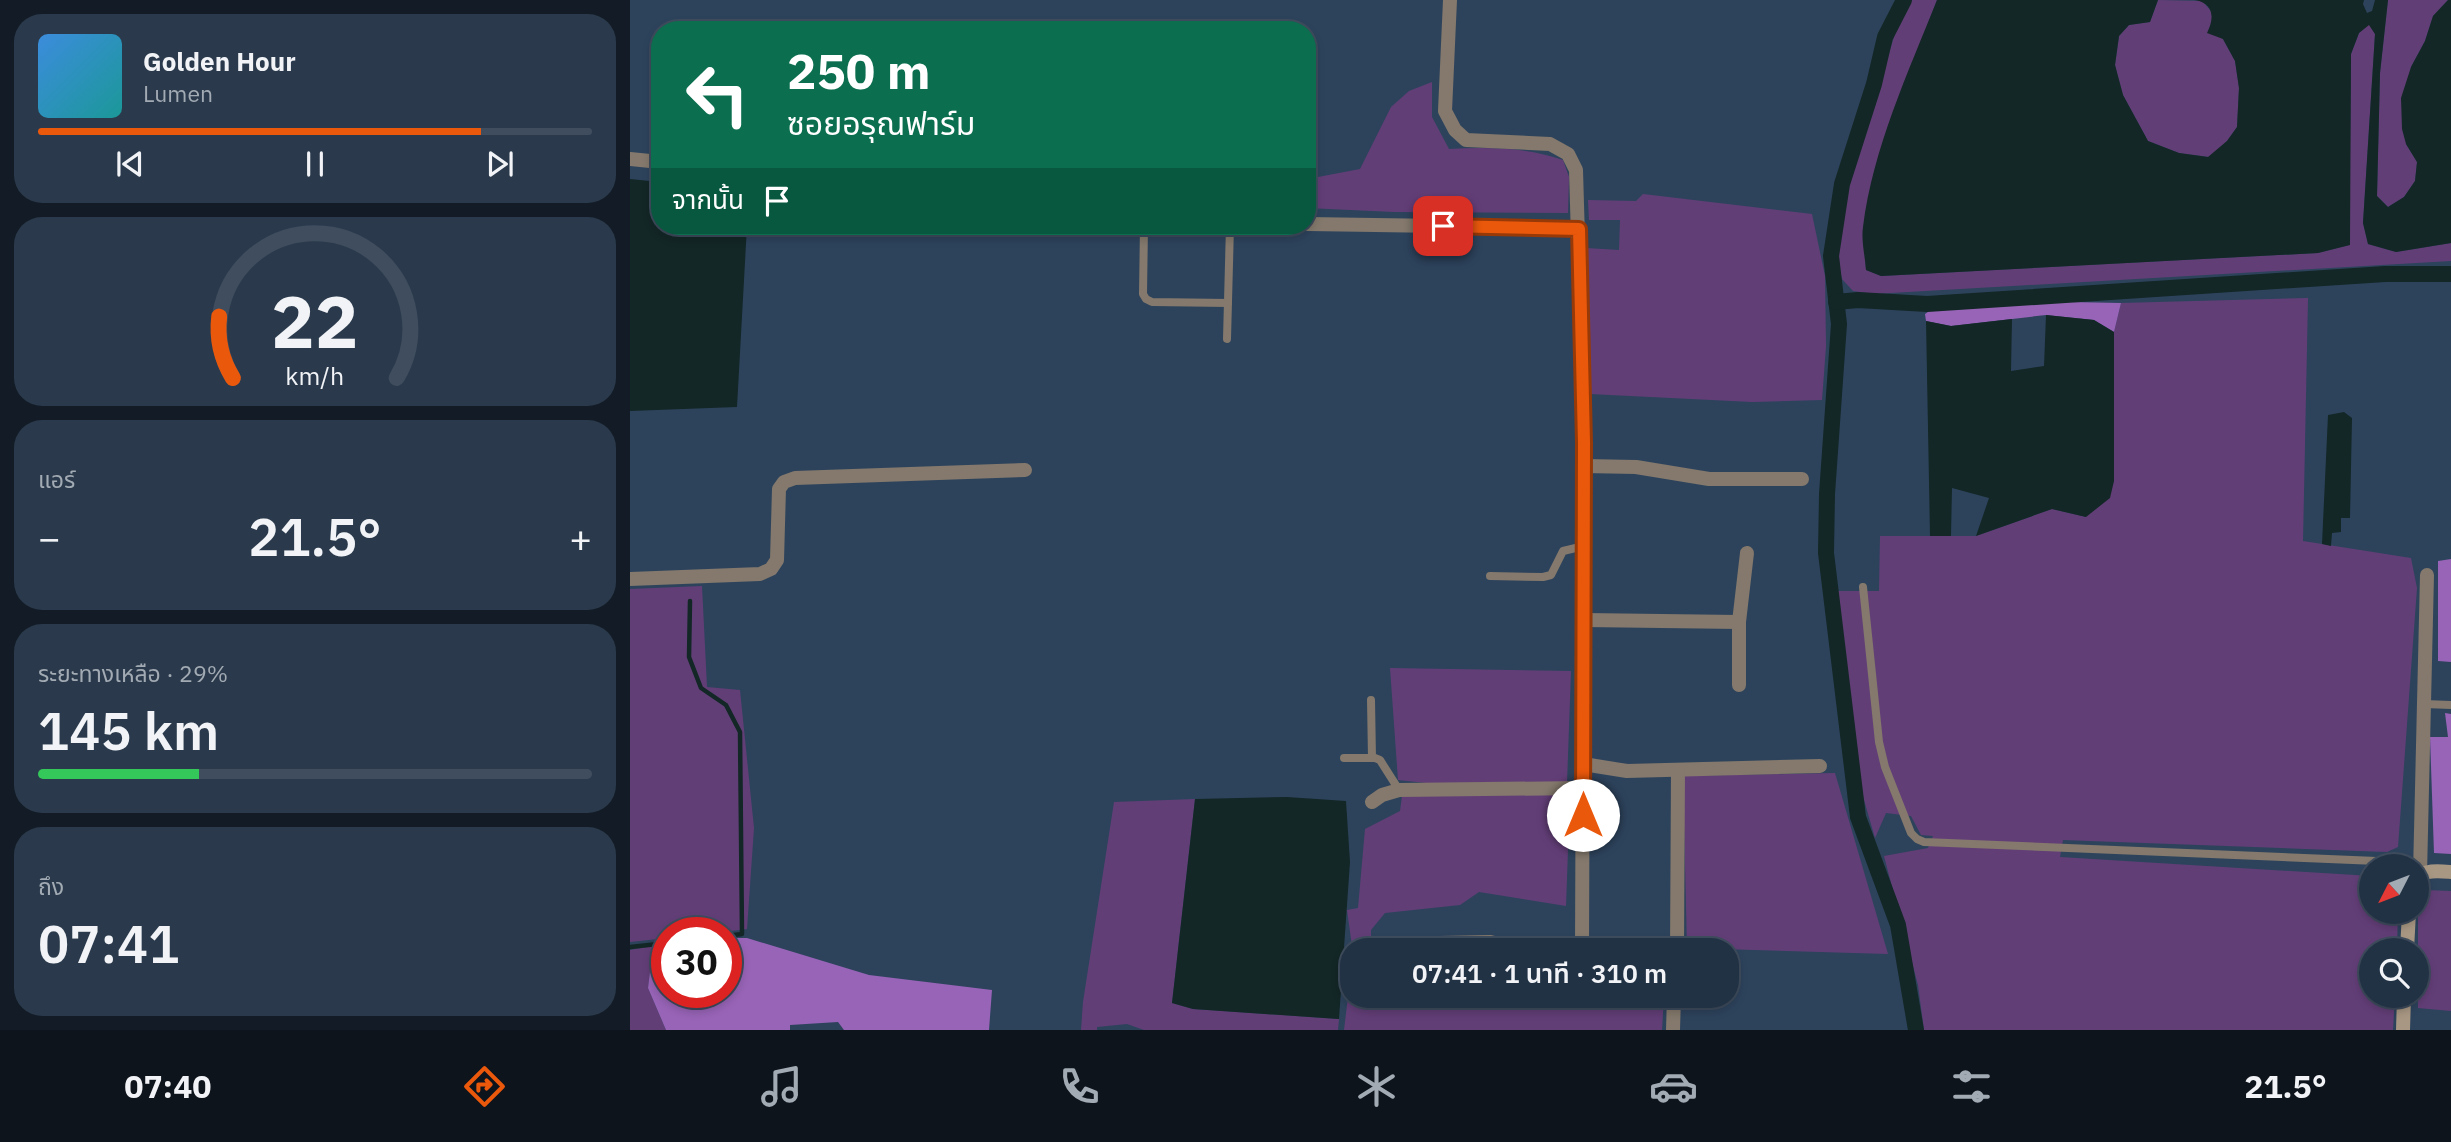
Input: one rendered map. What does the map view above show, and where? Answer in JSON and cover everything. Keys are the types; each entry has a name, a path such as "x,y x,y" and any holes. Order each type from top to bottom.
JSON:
{"street":[{"path":"1450,0 1445,111 1455,130 1466,139 1550,144 1568,154 1576,170 1584,466 1582,938"},
{"path":"630,159 651,161"},
{"path":"1316,224 1579,229"},
{"path":"1584,466 1636,467 1709,479 1802,479"},
{"path":"630,579 760,574 771,569 777,560 779,489 783,482 795,478 1025,470"},
{"path":"1739,685 1739,622 1747,553"},
{"path":"2417,854 2427,575"},
{"path":"1584,620 1739,622"},
{"path":"1583,764 1626,771 1820,766"},
{"path":"1676,938 1678,770"},
{"path":"1372,802 1382,795 1399,790 1583,788"},
{"path":"2429,874 2451,873"},
{"path":"1673,1030 1674,1008"},
{"path":"2403,1030 2404,1008"}],"lane":[{"path":"1143,235 1143,294 1146,299 1152,302 1228,303"},
{"path":"1227,339 1230,235"},
{"path":"1490,576 1551,575 1563,551 1584,546"},
{"path":"1863,587 1879,743 1885,767 1911,833 1917,839 2359,860"},
{"path":"1371,700 1372,758"},
{"path":"2424,704 2451,705"},
{"path":"1344,758 1380,760 1399,790"}],"shaded area":[{"path":"1909,0 1937,0 1887,129 1863,229 1866,270 1881,276 2318,253 2349,245 2351,54 2359,33 2369,24 2375,34 2363,223 2368,244 2396,252 2451,243 2451,261 1873,294 1853,291 1842,279 1837,258 1842,209 1900,17"},
{"path":"1937,0 2158,0 2150,22 2129,25 2119,36 2115,65 2123,95 2148,141 2179,153 2208,157 2227,141 2237,127 2239,88 2235,61 2223,39 2207,33 2212,17 2209,9 2202,2 2195,0 2364,0 2367,13 2372,11 2375,0 2388,0 2380,73 2377,196 2388,207 2404,197 2415,181 2417,162 2406,144 2402,129 2401,98 2433,16 2451,0 2451,243 2396,252 2368,244 2363,223 2375,34 2369,25 2359,33 2351,54 2350,245 2318,253 1881,276 1866,270 1863,232 1875,168 1903,83"},
{"path":"2158,0 2202,1 2211,11 2213,21 2235,61 2239,88 2237,127 2227,141 2209,157 2179,153 2148,141 2123,95 2115,65 2119,36 2129,25 2150,22"},
{"path":"2388,0 2448,0 2433,16 2425,41 2411,67 2406,144 2417,162 2415,181 2404,197 2388,207 2377,196 2380,73"},
{"path":"1432,82 1432,117 1449,149 1507,149 1563,160 1569,177 1568,213 1394,212 1316,208 1316,176 1360,169 1391,107 1409,91"},
{"path":"630,179 651,181 651,235 747,235 737,407 630,411"},
{"path":"1643,194 1812,214 1825,276 1826,346 1822,400 1752,402 1590,394 1586,248 1619,250 1620,220 1589,220 1588,200 1636,201"},
{"path":"2308,298 2303,541 2411,558 2417,588 2398,847 2387,852 2063,840 2060,857 2359,875 2359,924 2398,924 2397,938 2359,938 2359,1008 2394,1008 2393,1030 1924,1030 1918,985 1884,856 1928,848 1933,836 1921,835 1911,816 1886,813 1875,838 1860,786 1838,591 1879,591 1880,536 1976,536 2052,509 2086,517 2114,481 2114,332 2121,303"},
{"path":"2016,301 2121,303 2114,332 2094,320 2046,315 1951,326 1926,321 1925,314 1935,307"},
{"path":"2046,315 2094,320 2114,332 2114,481 2110,498 2086,517 2052,509 1976,536 1989,498 1952,488 1951,536 1930,536 1926,321 1951,326 2012,319 2011,371 2044,366"},
{"path":"2344,412 2352,418 2350,518 2341,518 2341,532 2332,533 2331,546 2322,544 2328,415"},
{"path":"2451,559 2451,662 2438,661 2438,561"},
{"path":"702,586 707,687 740,690 754,828 747,929 742,930 742,917 651,917 651,940 630,942 630,589"},
{"path":"1390,668 1571,671 1567,783 1426,783 1398,780"},
{"path":"2445,713 2451,714 2451,854 2434,853 2430,737 2448,737"},
{"path":"1835,773 1888,954 1739,950 1739,938 1687,938 1683,776"},
{"path":"1570,794 1566,906 1479,892 1460,905 1385,913 1371,930 1371,938 1351,938 1347,910 1358,908 1365,829 1400,811 1402,796"},
{"path":"1287,797 1346,801 1350,862 1345,938 1340,938 1339,1019 1193,1009 1172,1003 1195,799"},
{"path":"1195,799 1172,1003 1193,1009 1339,1019 1338,1030 1144,1030 1127,1024 1081,1030 1114,802"},
{"path":"2429,890 2451,891 2451,1011 2418,1008 2429,1008 2429,938 2418,938 2418,924 2429,924"},
{"path":"742,938 869,975 992,990 989,1030 844,1030 838,1022 790,1025 790,1030 666,1030 657,1008 742,1008"},
{"path":"651,946 648,988 651,1008 657,1008 666,1030 630,1030 630,950"},
{"path":"651,963 651,995 648,988"},
{"path":"1347,1008 1663,1008 1662,1030 1344,1030"}],"waterway":[{"path":"1904,0 1885,37 1874,84 1842,184 1831,256 1839,324 1827,494 1826,553 1858,817 1898,925 1916,1030"},
{"path":"1836,302 1858,300 1927,304 2385,274 2451,274"},
{"path":"690,601 689,657 701,688 726,705 740,732 742,917"},
{"path":"630,947 651,945"}],"route":[{"path":"1443,226 1579,229 1584,443 1583,815"}]}
